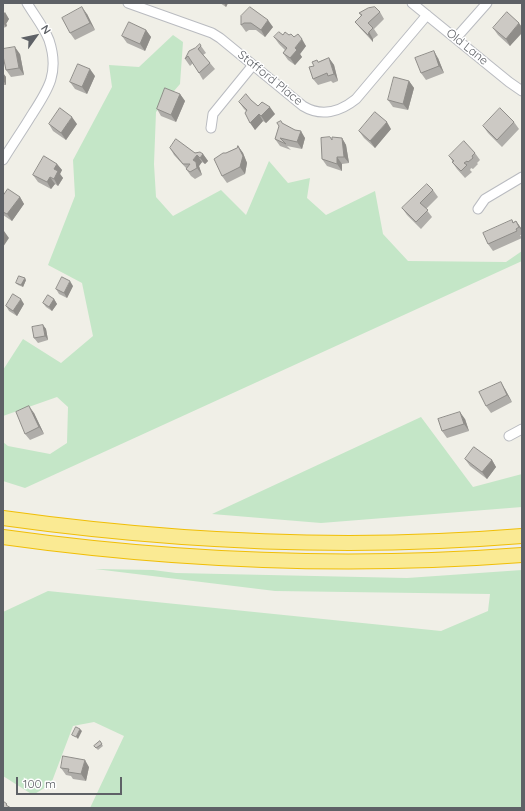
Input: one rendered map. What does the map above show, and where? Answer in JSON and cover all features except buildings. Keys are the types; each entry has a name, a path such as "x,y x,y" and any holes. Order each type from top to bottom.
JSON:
{"highway":[{"path":"3,518 73,527 147,534 275,542 397,543 522,536"},
{"path":"3,537 193,557 316,562 397,561 522,555"}],"street":[{"path":"3,160 45,94 52,76 53,67 51,48 48,39 27,3"},
{"name":"Stafford Place","path":"128,3 212,33 307,108 321,112 335,111 344,108 356,99 427,16"},
{"name":"Old Lane","path":"412,3 508,82 522,91"},
{"path":"456,38 487,3"},
{"path":"211,128 213,114 253,65"},
{"path":"478,209 485,199 522,177"},
{"path":"509,436 522,429"}],"green space":[{"path":"173,35 183,42 180,84 156,112 154,164 156,197 173,216 221,190 246,215 269,161 288,183 310,178 307,198 326,215 375,191 383,234 408,261 506,262 522,251 522,261 25,488 3,481 3,442 8,446 50,454 67,443 68,407 57,397 3,416 3,370 23,339 61,363 93,336 82,283 48,265 75,196 73,160 112,87 109,65 139,67"},
{"path":"421,417 473,487 522,474 522,507 321,523 212,514"},
{"path":"95,569 153,570 176,573 407,578 522,570 522,808 90,808 124,736 94,722 73,726 51,784 33,795 3,776 3,612 48,591 441,631 488,611 490,594 275,591"}]}
